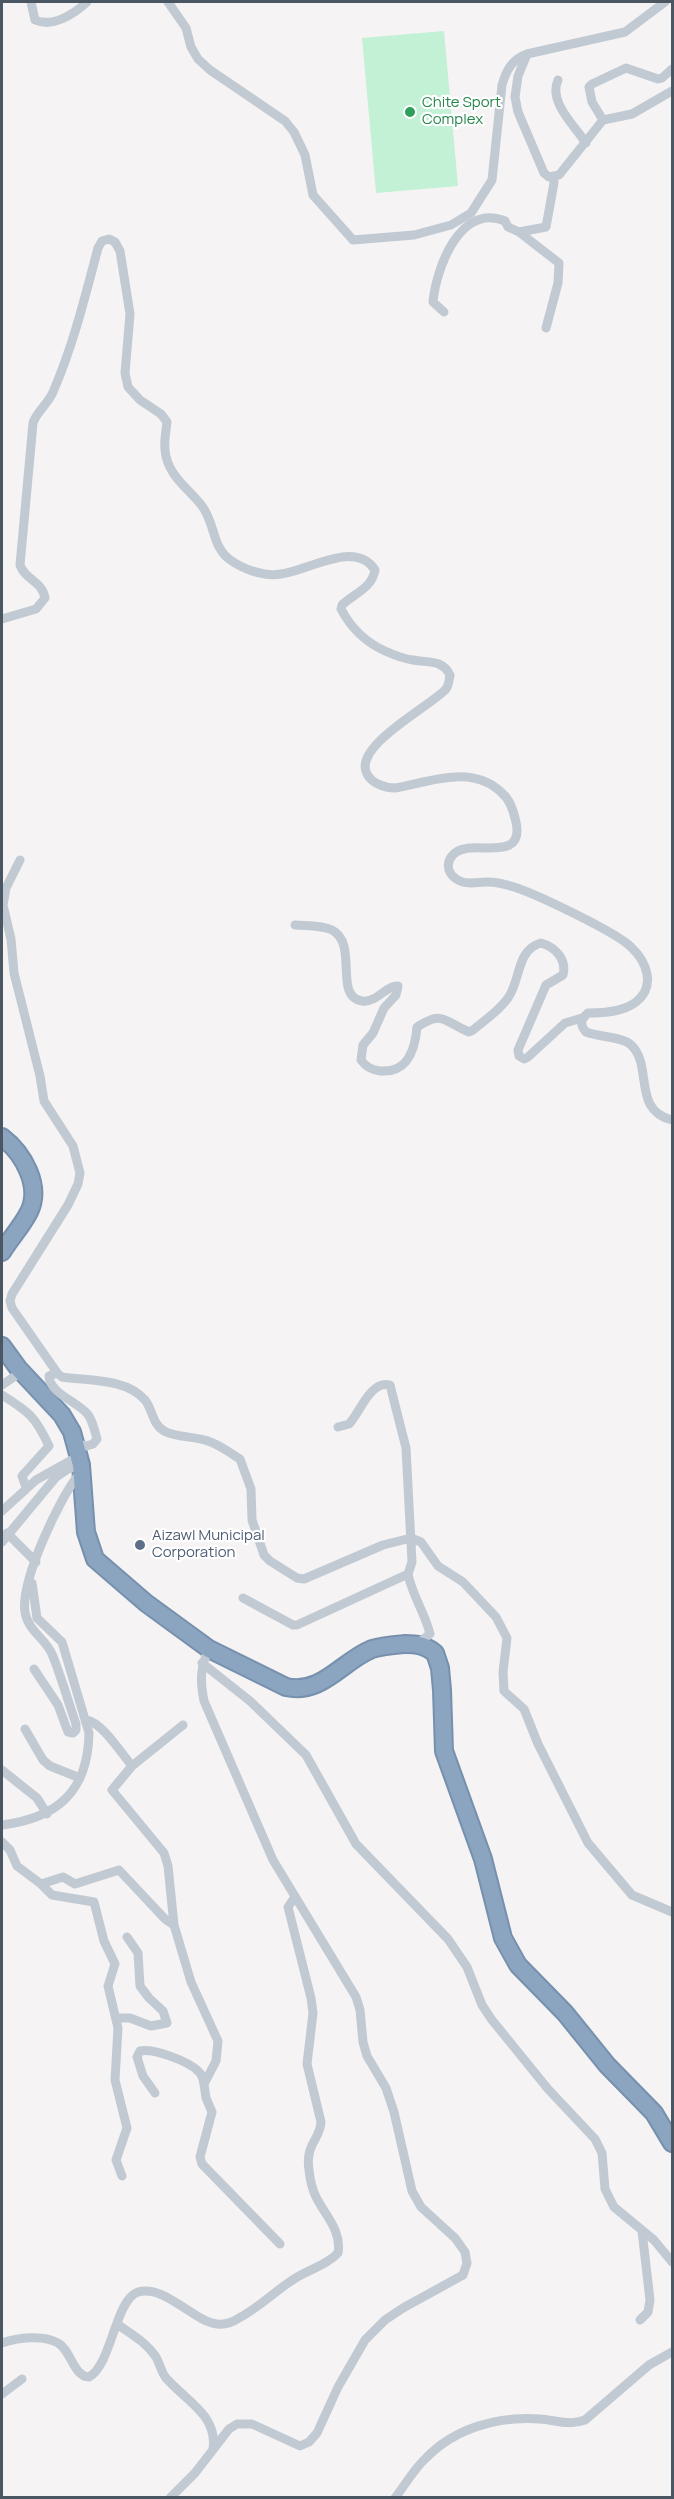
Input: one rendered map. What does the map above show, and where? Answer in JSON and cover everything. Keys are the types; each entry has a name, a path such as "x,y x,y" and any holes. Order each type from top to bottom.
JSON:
{"highway":[{"path":"2,1137 13,1147 25,1166 32,1181 34,1196 29,1212 2,1252"},
{"path":"4,1351 62,1415 72,1432 79,1459 86,1532 95,1559 205,1656 299,1690 321,1682 372,1650 395,1645 417,1644 435,1653 440,1668 444,1751 483,1859 503,1938 518,1965 565,2013 607,2065 654,2113 672,2143"}],"street":[{"path":"31,2 34,20 50,23 77,12 87,2"},
{"path":"168,2 183,22 190,47 198,59 210,70 285,121 294,132 305,155 313,195 353,240 414,235 462,220 471,213 492,180 504,76 515,59 527,54 625,32 665,2"},
{"path":"527,54 516,81 516,103 547,176 559,175 603,120 632,114 672,91"},
{"path":"603,120 591,98 589,87 592,84 626,68 658,79 672,69"},
{"path":"558,80 555,89 558,101 586,143"},
{"path":"519,232 543,228 547,224 553,177"},
{"path":"444,312 432,302 444,257 458,234 471,224 490,218 505,221 508,227 519,232 559,263 558,283 546,328"},
{"path":"2,618 36,609 45,598 37,583 24,574 20,565 33,423 36,415 52,395 78,324 98,248 102,241 109,238 115,242 120,251 130,314 125,373 128,387 140,400 161,414 167,422 164,442 167,461 178,482 208,516 219,550 229,560 262,574 280,575 331,558 358,558 370,562 375,570 373,579 342,605 340,609 344,616 363,638 384,650 412,660 439,664 447,669 450,675 446,689 392,729 374,747 365,763 369,778 386,788 395,788 464,775 501,791 515,815 518,833 516,840 494,849 467,848 454,852 449,859 448,867 452,875 459,880 473,884 498,882 515,887 567,911 630,945 644,963 648,978 647,986 644,994 635,1003 605,1013 588,1013 582,1018 565,1023 524,1059 519,1056 518,1050 546,985 557,980 563,975 564,970 558,953 541,943 528,950 519,969 516,984 502,1006 473,1030 469,1032 442,1017 432,1017 417,1027 414,1047 404,1065 398,1070 369,1068 361,1060 363,1045 373,1033 384,1008 396,995 398,986 393,986 375,999 365,1002 356,999 349,992 346,949 342,940 332,930 295,926"},
{"path":"20,860 6,888 3,905 11,939 14,974 44,1101 73,1146 80,1173 74,1194 24,1272 10,1301 12,1308 58,1374"},
{"path":"582,1018 582,1028 586,1032 598,1037 618,1038 633,1045 641,1064 648,1101 657,1112 672,1120"},
{"path":"2,1385 21,1372"},
{"path":"34,1669 58,1705 68,1732 73,1733 76,1730 76,1724 51,1652 32,1630 25,1611 27,1592 45,1535 70,1487 86,1446 93,1444 97,1439 89,1416 52,1385 50,1376 58,1374 109,1382 142,1397 154,1420 164,1431 208,1441 240,1459 251,1489 252,1520 264,1555 297,1578 304,1579 383,1545 411,1538 422,1542 438,1566 463,1582 496,1617 507,1638 502,1672 504,1691 524,1709 538,1743 588,1843 632,1895 672,1912"},
{"path":"338,1427 349,1424 365,1399 380,1386 390,1385 406,1448 412,1562 408,1574 425,1615 430,1634 417,1644"},
{"path":"2,1395 23,1409 38,1423 49,1446 22,1476 26,1487"},
{"path":"2,1510 26,1487 66,1461 79,1459"},
{"path":"36,1562 4,1537 56,1477 79,1459"},
{"path":"243,1598 270,1614 297,1625 408,1574"},
{"path":"2,1825 24,1822 47,1814 64,1802 80,1778 89,1746 86,1720 62,1642 37,1618 31,1578"},
{"path":"170,2498 195,2473 229,2429 244,2422 262,2427 292,2444 302,2446 309,2442 317,2433 338,2387 365,2340 385,2320 403,2308 463,2275 467,2263 465,2252 455,2238 421,2207 412,2191 394,2112 386,2088 367,2056 356,1997 273,1860 204,1701 200,1682 205,1656"},
{"path":"205,1656 311,1762 356,1844 448,1939 467,1967 482,2005 492,2020 548,2089 594,2139 602,2153 605,2190 609,2200 614,2207 654,2240 672,2262"},
{"path":"86,1720 92,1721 104,1732 132,1766"},
{"path":"183,1725 132,1766 115,1784 112,1793 164,1853 168,1866 174,1925 191,1982 218,2041 216,2061 204,2084"},
{"path":"25,1729 43,1760 80,1778"},
{"path":"2,1770 37,1798 47,1814"},
{"path":"2,1842 10,1850 17,1866 52,1895 91,1900 96,1904 104,1941 115,1964 108,1986 118,2028 115,2080 127,2128 127,2136 117,2156 117,2165 122,2176"},
{"path":"41,1884 63,1877 75,1884 119,1870 165,1920 174,1925"},
{"path":"2,2343 30,2338 46,2338 60,2343 80,2373 89,2377 98,2368 130,2297 135,2293 146,2290 168,2298 214,2324 227,2324 293,2279 338,2253 336,2235 317,2198 309,2169 309,2151 321,2127 321,2122 307,2064 313,2013 311,1998 288,1908 295,1897"},
{"path":"116,2018 130,2018 151,2026 167,2023 163,2011 140,1986 138,1953 127,1937"},
{"path":"155,2093 143,2076 137,2057 140,2051 150,2050 198,2070 212,2112 201,2150 202,2164 280,2244"},
{"path":"640,2320 648,2312 650,2300 642,2231"},
{"path":"117,2324 143,2342 154,2354 166,2378 205,2415 213,2431 213,2449"},
{"path":"395,2498 424,2459 440,2445 459,2434 485,2424 505,2420 541,2419 574,2423 585,2420 650,2365 672,2352"},
{"path":"2,2394 22,2379"}],"green space":[{"name":"Chite Sport Complex","path":"444,31 458,186 376,193 362,38"}],"place":[{"name":"Chite Sport Complex","path":"410,112"},
{"name":"Aizawl Municipal Corporation","path":"140,1545"}]}
